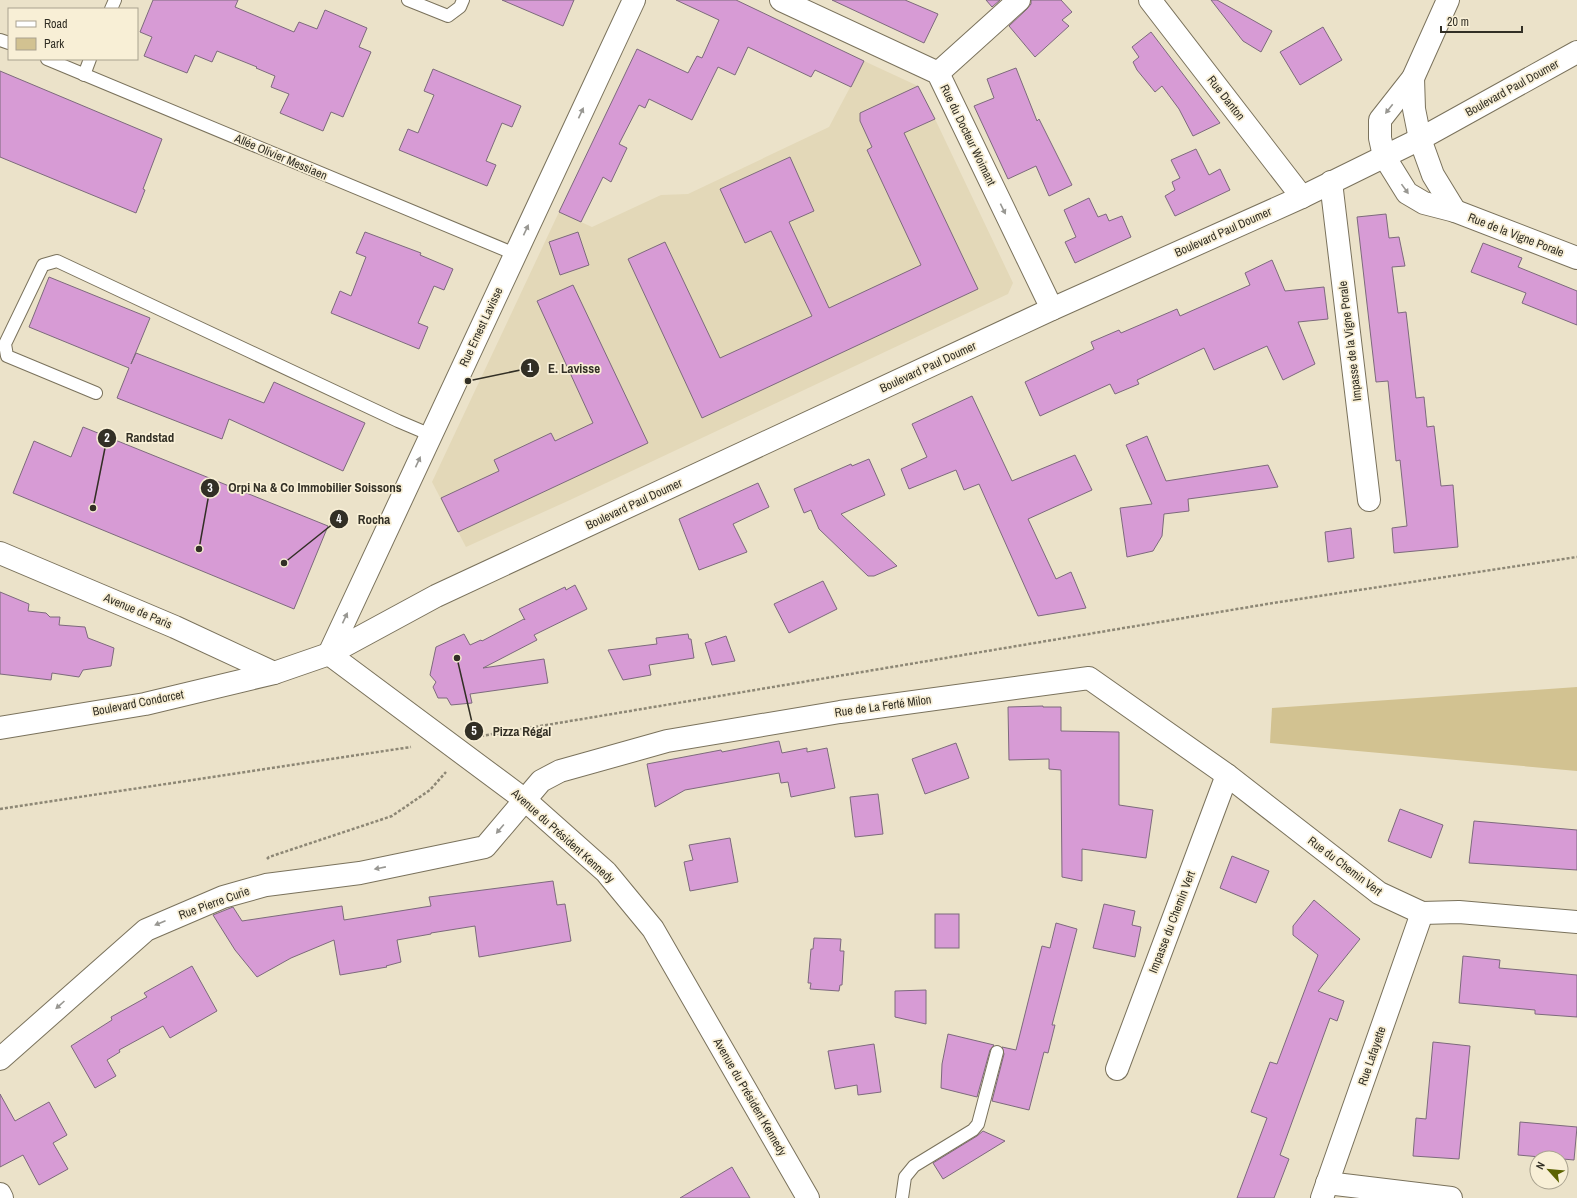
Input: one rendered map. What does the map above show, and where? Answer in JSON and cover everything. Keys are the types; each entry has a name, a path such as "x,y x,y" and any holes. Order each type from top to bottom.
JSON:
{"street":[{"name":"Rue Ernest Lavisse","path":"329,654 634,0"},
{"name":"Rue du Docteur Woimant","path":"781,0 938,73 1052,309"},
{"path":"938,73 1019,0"},
{"name":"Rue Danton","path":"1150,0 1302,197"},
{"path":"1384,156 1380,138 1380,120 1413,78 1448,0"},
{"name":"Boulevard Paul Doumer","path":"274,673 329,654 436,596 1052,309 1302,197 1420,139 1577,52"},
{"name":"Rue de la Vigne Porale","path":"1413,78 1414,109 1420,139 1433,175 1455,211"},
{"name":"Rue de la Vigne Porale","path":"1384,156 1407,193 1424,203 1455,211 1577,258"},
{"name":"Impasse de la Vigne Porale","path":"1331,182 1369,500"},
{"name":"Avenue de Paris","path":"0,553 175,627 274,673"},
{"name":"Avenue du Président Kennedy","path":"329,654 525,800 606,872 653,929 808,1198"},
{"name":"Boulevard Condorcet","path":"0,728 145,704 274,673"},
{"name":"Rue de La Ferté Milon","path":"525,800 541,781 560,771 667,741 840,712 1089,678 1227,776"},
{"name":"Rue du Chemin Vert","path":"1227,776 1379,893 1422,913 1459,912 1577,922"},
{"name":"Impasse du Chemin Vert","path":"1117,1069 1227,776"},
{"name":"Rue Pierre Curie","path":"0,1059 146,930 223,897 266,884 360,872 485,847 525,800"},
{"name":"Rue Lafayette","path":"1324,1191 1422,913"},
{"path":"1324,1191 1451,1198"},
{"path":"0,1194 2,1198"}],"lane":[{"path":"408,0 448,16 460,7 463,0"},
{"name":"Allée Olivier Messiaen","path":"49,60 515,254"},
{"path":"84,75 90,60"},
{"path":"96,393 7,356 5,344 42,265 57,261 398,421 431,435"},
{"path":"902,1198 905,1177 914,1166 973,1130 978,1124 997,1052"}],"path":[{"path":"0,810 455,748 1267,604 1577,557"},
{"path":"250,889 269,857 392,816 430,790 455,748"}],"shaded area":[{"path":"864,61 918,86 1013,283 1008,294 570,500 466,547 432,482 559,212 592,227 661,195 688,194 829,127"}],"green space":[{"path":"1577,687 1577,771 1270,743 1272,708"}],"building":[{"path":"153,0 238,0 235,7 294,32 299,22 317,29 325,10 367,28 359,47 371,52 343,117 331,112 323,131 280,113 289,94 271,87 275,76 256,68 257,67 217,51 212,62 195,55 187,73 144,56 152,37 140,32"},
{"path":"502,0 574,0 563,26"},
{"path":"676,0 736,0 864,61 851,87 815,70 811,77 748,47 735,75 718,67 692,120 649,99 645,108 639,105 619,144 627,148 611,182 603,177 581,222 559,212 637,49 688,73 697,56 702,58 719,20"},
{"path":"832,0 905,0 938,14 924,43"},
{"path":"986,0 1000,0 992,7"},
{"path":"1031,0 1061,0 1072,12 1062,20 1069,26 1035,57 1009,26 1027,9 1031,4"},
{"path":"1211,0 1217,0 1272,31 1261,52 1243,41"},
{"path":"1323,27 1342,60 1300,85 1280,52"},
{"path":"1151,32 1220,123 1193,136 1179,109 1162,86 1155,92 1137,70 1133,62 1139,57 1132,47"},
{"path":"1016,68 1037,121 1039,119 1072,185 1049,196 1036,166 1008,179 974,106 994,98 987,79"},
{"path":"433,69 521,106 512,127 502,123 486,161 496,165 487,186 399,150 408,129 418,133 434,95 424,91"},
{"path":"0,71 162,139 143,189 145,190 136,213 0,157"},
{"path":"918,86 935,119 904,133 978,289 702,418 628,259 665,242 720,358 812,316 771,231 745,243 720,189 790,157 814,211 789,222 829,308 921,265 867,150 872,147 860,121 860,113"},
{"path":"1196,149 1209,175 1220,169 1230,190 1175,216 1165,196 1175,190 1172,182 1180,178 1171,160"},
{"path":"1089,198 1098,217 1106,214 1109,221 1122,216 1131,237 1075,263 1065,242 1076,237 1064,210"},
{"path":"1386,214 1389,238 1399,237 1405,266 1392,267 1398,313 1406,312 1416,398 1424,397 1427,427 1434,426 1441,486 1453,485 1458,547 1394,553 1392,528 1407,526 1400,460 1396,461 1388,381 1376,382 1357,217"},
{"path":"365,232 421,253 420,255 453,269 444,290 434,286 418,323 428,327 419,349 331,313 340,291 351,296 366,257 356,253"},
{"path":"578,232 589,265 560,275 549,242"},
{"path":"1483,243 1522,258 1518,267 1577,291 1577,325 1522,303 1526,293 1471,272"},
{"path":"1272,260 1285,291 1324,287 1328,319 1298,322 1315,364 1283,380 1267,346 1214,370 1204,348 1137,380 1139,384 1115,394 1110,384 1040,416 1025,382 1094,349 1091,342 1119,330 1121,333 1177,309 1180,316 1250,285 1245,273"},
{"path":"49,277 150,318 131,364 136,353 264,403 274,382 365,423 343,471 229,419 222,439 117,398 129,368 29,327"},
{"path":"573,285 648,443 458,532 441,498 499,471 494,460 551,433 555,441 593,423 537,301"},
{"path":"972,396 1012,481 1075,455 1092,490 1028,519 1056,579 1071,572 1086,608 1038,616 979,484 964,490 956,470 909,489 901,469 927,457 912,424"},
{"path":"83,427 328,526 294,609 13,493 34,441 71,457"},
{"path":"1147,436 1166,481 1268,465 1278,487 1188,499 1189,511 1164,514 1162,536 1153,551 1127,557 1120,508 1152,504 1126,445"},
{"path":"869,459 885,495 841,514 897,566 874,576 868,576 819,529 811,510 804,513 794,489 851,464 852,466"},
{"path":"758,483 769,507 733,524 747,552 699,570 679,519"},
{"path":"1351,528 1354,558 1328,562 1325,532"},
{"path":"823,581 837,609 789,633 774,604"},
{"path":"575,585 587,609 534,635 537,640 483,668 544,659 548,683 470,694 472,703 451,705 447,698 438,698 433,687 436,682 430,675 436,647 464,634 470,645 481,640 482,641 524,619 525,620 519,609 565,587 566,590"},
{"path":"0,592 29,604 28,611 46,613 50,617 60,617 59,625 85,627 88,638 114,648 111,666 83,670 79,677 52,673 51,680 0,674"},
{"path":"688,634 689,639 691,639 694,658 649,665 651,675 623,680 608,650 657,644 656,638"},
{"path":"726,636 735,661 712,665 705,643"},
{"path":"1008,707 1061,707 1061,731 1119,732 1119,805 1153,810 1146,858 1082,849 1082,881 1062,877 1061,770 1049,769 1049,759 1009,760"},
{"path":"779,741 782,753 807,748 807,752 827,748 835,788 791,797 788,782 781,783 779,773 685,790 655,807 647,764"},
{"path":"956,743 969,778 925,794 912,759"},
{"path":"878,794 883,834 855,837 850,797"},
{"path":"1400,809 1443,825 1431,858 1388,841"},
{"path":"1474,821 1577,830 1577,870 1469,863"},
{"path":"730,838 738,882 690,891 684,862 693,860 689,845"},
{"path":"1232,856 1269,871 1256,903 1220,888"},
{"path":"553,881 557,905 565,904 571,941 479,957 475,926 397,940 401,962 386,966 387,967 340,975 334,940 291,958 257,977 235,950 213,915 233,907 242,921 342,906 344,920 431,906 429,897"},
{"path":"1314,900 1360,939 1318,991 1344,1001 1337,1021 1330,1018 1280,1155 1289,1159 1274,1198 1237,1198 1267,1118 1251,1112 1270,1062 1277,1064 1318,955 1293,935 1293,926"},
{"path":"1104,904 1135,911 1132,925 1141,927 1135,957 1093,948"},
{"path":"935,914 959,914 959,948 935,948"},
{"path":"1056,923 1077,929 1052,1025 1055,1025 1048,1053 1044,1052 1029,1110 992,1101 1004,1054 1002,1047 1016,1050 1042,946 1050,948"},
{"path":"814,938 841,939 840,951 844,951 842,985 840,985 839,991 810,989 811,983 808,983 811,949 813,949"},
{"path":"1463,956 1500,960 1499,968 1577,975 1577,1017 1535,1014 1535,1010 1459,1003"},
{"path":"192,966 217,1011 170,1038 163,1026 119,1050 120,1052 107,1060 116,1076 95,1088 71,1046 112,1020 111,1017 147,997 144,993"},
{"path":"926,990 926,1024 895,1017 895,991"},
{"path":"948,1034 994,1045 990,1050 977,1097 941,1088 942,1064"},
{"path":"1433,1042 1470,1046 1459,1159 1413,1156 1416,1118 1426,1119"},
{"path":"874,1044 881,1092 858,1095 857,1085 835,1089 828,1051"},
{"path":"0,1094 15,1121 49,1102 67,1135 53,1143 68,1169 39,1185 23,1155 0,1167"},
{"path":"1520,1122 1577,1127 1574,1160 1569,1160 1569,1150 1529,1150 1529,1156 1518,1155"},
{"path":"983,1131 1005,1141 943,1179 933,1163"},
{"path":"732,1167 750,1198 680,1198"}],"place":[{"name":"E. Lavisse","path":"468,381"},
{"name":"Randstad","path":"93,508"},
{"name":"Orpi Na & Co Immobilier Soissons","path":"199,549"},
{"name":"Rocha","path":"284,563"},
{"name":"Pizza Régal","path":"457,658"}]}
